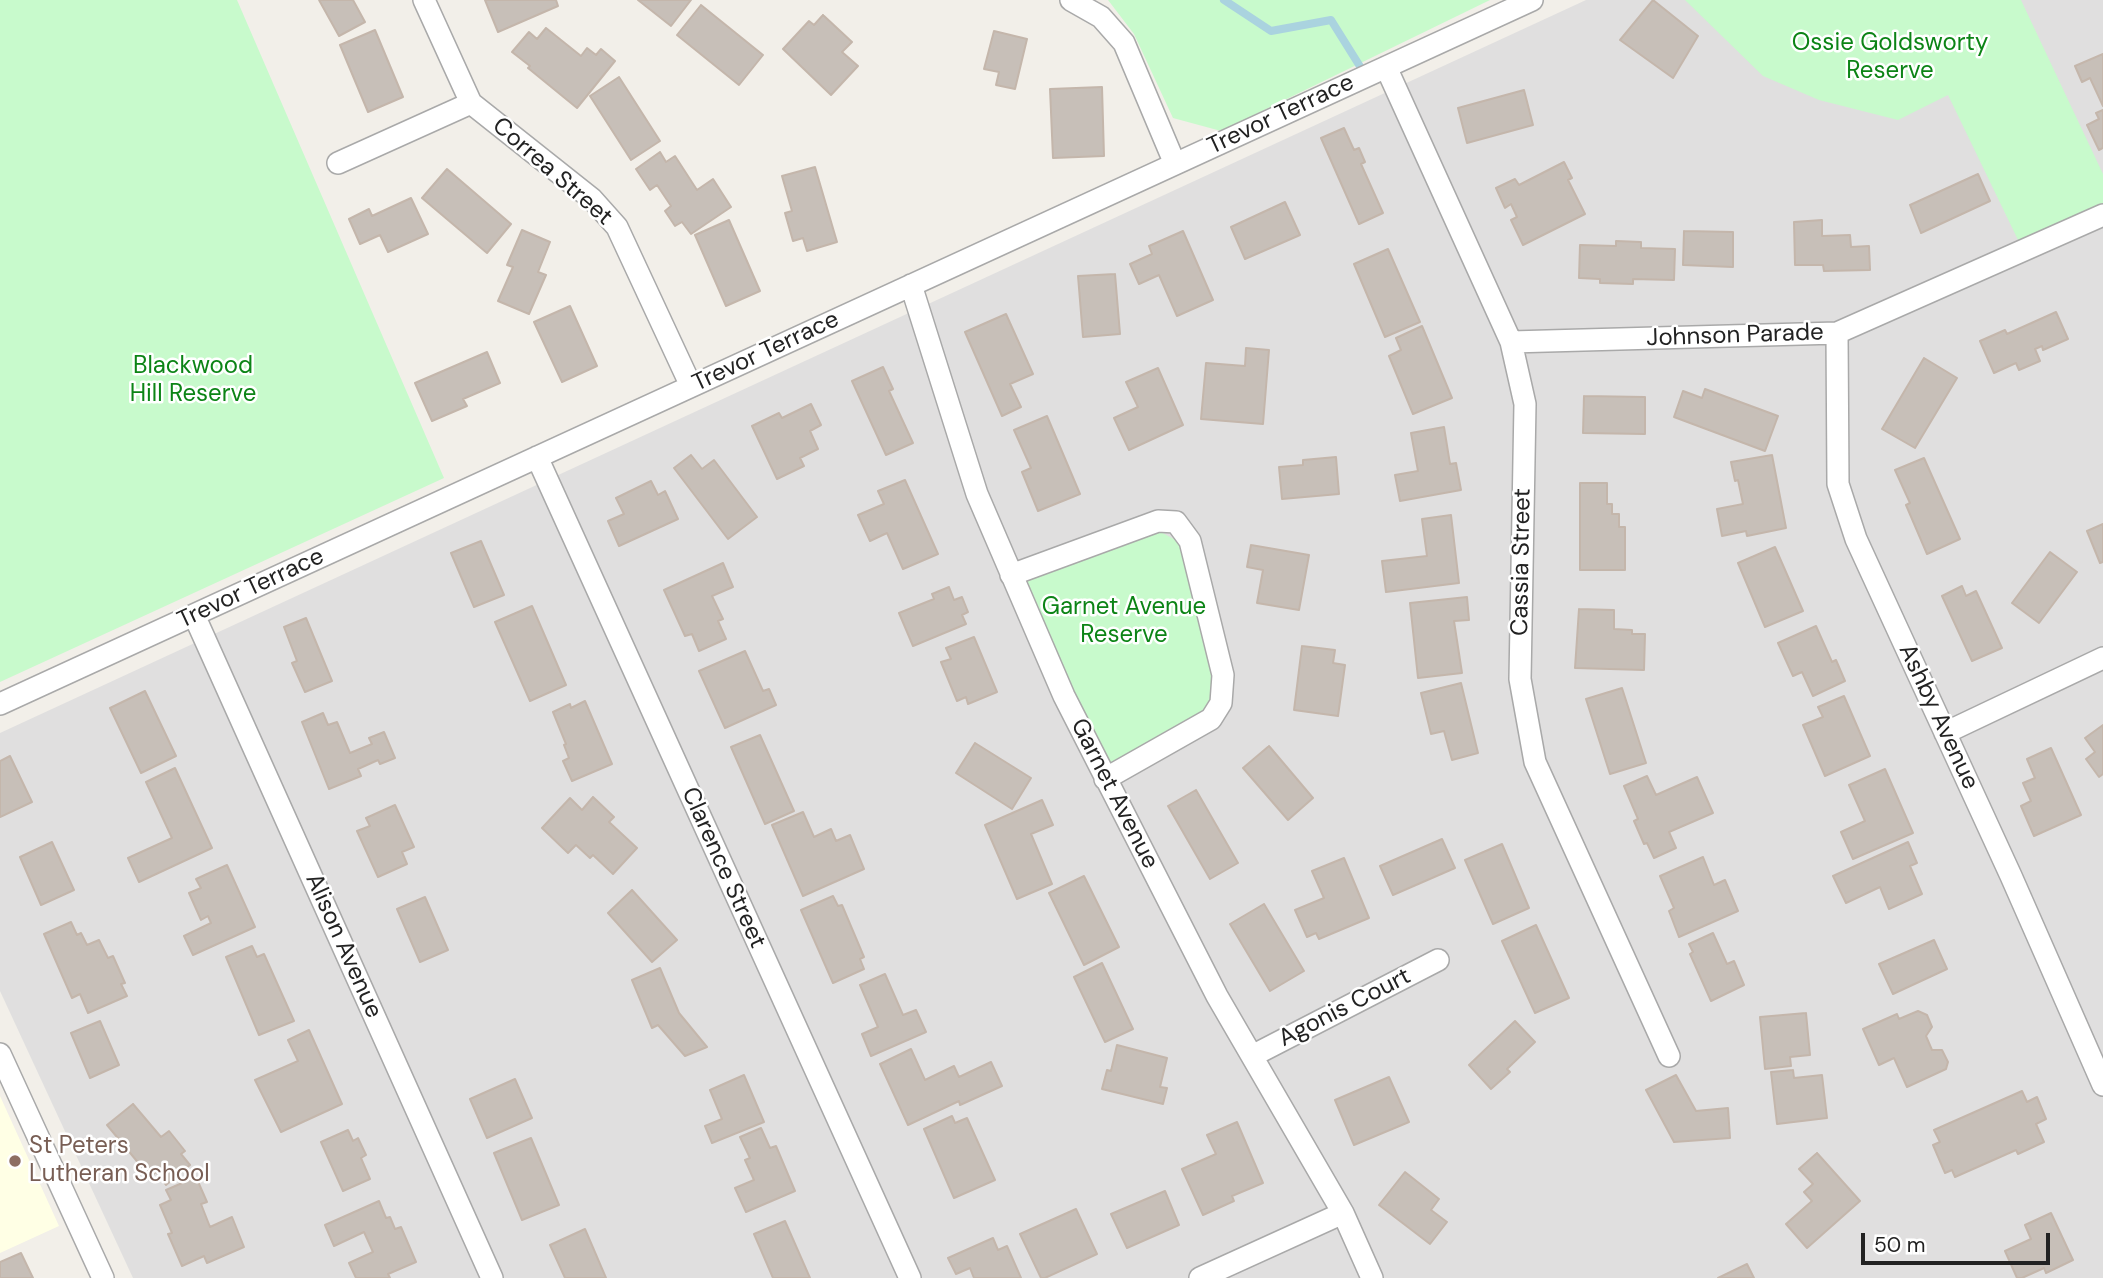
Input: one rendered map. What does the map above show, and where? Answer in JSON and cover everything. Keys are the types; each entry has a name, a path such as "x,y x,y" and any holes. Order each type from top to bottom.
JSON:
{"street":[{"name":"Correa Street","path":"424,0 471,103 592,199 617,227 691,386"},
{"path":"1071,0 1101,17 1124,43 1175,164"},
{"name":"Trevor Terrace","path":"0,704 1532,0"},
{"name":"Cassia Street","path":"1386,67 1511,342 1525,404 1520,679 1535,762 1669,1056"},
{"path":"338,163 471,103"},
{"name":"Johnson Parade","path":"1511,342 1837,334 2103,215"},
{"name":"Garnet Avenue","path":"911,285 977,494 1064,696 1217,996 1343,1213 1372,1278"},
{"name":"Ashby Avenue","path":"1837,334 1838,484 1856,539 2103,1085"},
{"name":"Clarence Street","path":"537,457 910,1278"},
{"path":"1011,575 1158,521 1176,522 1190,541 1223,675 1221,703 1211,719 1105,779"},
{"name":"Alison Avenue","path":"194,615 492,1278"},
{"path":"1945,733 2103,658"},
{"name":"Agonis Court","path":"1252,1056 1438,960"},
{"path":"0,1054 103,1278"},
{"path":"1200,1278 1343,1213"}],"shaded area":[{"path":"1586,0 2103,0 2103,1278 133,1278 0,991 0,733"},
{"name":"St Peters Lutheran School","path":"0,1096 59,1226 0,1253"}],"green space":[{"name":"Blackwood Hill Reserve","path":"0,0 237,0 444,478 0,682"},
{"path":"1108,0 1490,0 1221,131 1173,118 1134,34"},
{"name":"Ossie Goldsworty Reserve","path":"1685,0 2021,0 2103,174 2103,206 2019,242 1948,95 1898,120 1819,100 1763,76"},
{"name":"Garnet Avenue Reserve","path":"1157,530 1183,544 1214,674 1213,700 1204,717 1107,768 1021,578"}],"building":[{"path":"319,0 353,0 365,22 339,36"},
{"path":"485,0 556,0 558,6 498,32"},
{"path":"638,0 691,0 671,26"},
{"path":"1653,0 1698,36 1673,78 1620,40"},
{"path":"701,5 763,55 739,85 677,35"},
{"path":"823,15 852,42 842,52 858,66 831,95 783,49 809,21 814,25"},
{"path":"546,28 581,56 587,48 596,55 601,49 615,61 577,108 512,52 529,32 537,39"},
{"path":"375,30 403,97 368,112 340,45"},
{"path":"994,31 1027,39 1015,89 996,85 999,72 984,69"},
{"path":"2103,54 2103,106 2090,78 2082,82 2075,66"},
{"path":"619,77 660,141 631,160 590,96"},
{"path":"1102,87 1104,156 1053,158 1050,89"},
{"path":"1524,90 1533,125 1467,143 1458,108"},
{"path":"2103,110 2103,148 2099,150 2087,125 2099,119 2096,113"},
{"path":"1344,128 1354,150 1359,148 1365,162 1361,164 1383,213 1359,224 1321,138"},
{"path":"660,152 666,162 675,156 697,190 713,179 731,207 691,234 682,222 675,226 665,211 671,206 657,185 650,190 636,169"},
{"path":"1564,162 1572,178 1568,180 1585,214 1523,245 1511,220 1517,217 1511,204 1505,208 1496,188 1515,179 1519,185"},
{"path":"815,167 837,242 807,251 803,238 793,241 785,213 792,211 782,176"},
{"path":"447,169 511,224 487,253 422,198"},
{"path":"1978,174 1990,201 1921,233 1910,205"},
{"path":"411,198 428,234 388,252 380,235 360,244 349,219 369,209 372,216"},
{"path":"1285,202 1300,235 1245,259 1231,227"},
{"path":"729,220 760,291 726,306 695,235"},
{"path":"1822,220 1822,236 1850,235 1851,247 1869,246 1870,270 1824,271 1823,265 1795,265 1794,222"},
{"path":"522,230 550,242 538,272 546,275 529,314 498,301 513,267 507,265"},
{"path":"1183,231 1213,300 1177,316 1159,275 1139,284 1130,264 1152,254 1149,246"},
{"path":"1684,231 1733,232 1733,267 1683,265"},
{"path":"1616,241 1641,242 1641,248 1675,249 1674,280 1633,279 1633,284 1600,283 1600,279 1579,278 1580,245 1616,246"},
{"path":"1388,249 1420,322 1385,337 1354,264"},
{"path":"1115,274 1120,334 1083,337 1078,276"},
{"path":"570,306 597,366 562,382 534,322"},
{"path":"2056,312 2068,339 2043,350 2042,346 2035,349 2040,361 2019,370 2016,363 1994,373 1980,341 2005,330 2007,334"},
{"path":"1006,314 1033,374 1010,384 1021,407 1002,416 965,332"},
{"path":"1422,326 1452,398 1413,414 1389,356 1401,350 1396,338"},
{"path":"1246,348 1269,350 1263,424 1201,419 1206,363 1245,366"},
{"path":"487,352 500,383 463,399 467,406 432,421 415,383"},
{"path":"1924,358 1957,378 1915,448 1882,429"},
{"path":"883,367 893,389 889,391 913,443 886,455 852,381"},
{"path":"1158,368 1183,425 1129,450 1114,418 1138,407 1126,382"},
{"path":"1705,389 1778,416 1765,451 1674,417 1683,391 1702,398"},
{"path":"1584,396 1645,397 1645,434 1583,433"},
{"path":"811,404 821,425 810,431 818,449 800,458 804,466 777,479 752,426 779,413 782,418"},
{"path":"1047,416 1080,494 1038,511 1022,472 1031,468 1014,430"},
{"path":"1444,427 1450,464 1456,463 1461,490 1400,501 1395,475 1418,471 1411,433"},
{"path":"691,455 702,469 714,460 757,517 728,539 674,468"},
{"path":"1772,455 1786,528 1747,536 1746,531 1722,536 1717,509 1743,504 1731,462"},
{"path":"1336,457 1339,494 1282,499 1279,467 1303,465 1303,460"},
{"path":"1924,458 1960,539 1927,554 1906,505 1910,503 1895,470"},
{"path":"905,480 938,554 903,569 887,533 870,541 858,515 884,504 878,491"},
{"path":"651,481 658,495 665,491 678,519 619,546 608,521 624,514 616,498"},
{"path":"1580,483 1607,483 1607,504 1612,504 1612,514 1619,514 1619,527 1625,527 1625,570 1580,570"},
{"path":"1451,515 1459,583 1386,592 1382,561 1427,556 1422,519"},
{"path":"2103,524 2103,562 2100,563 2087,531"},
{"path":"481,541 504,595 474,607 451,553"},
{"path":"1251,545 1309,555 1299,610 1257,603 1263,570 1247,567"},
{"path":"1775,547 1803,611 1765,627 1738,563"},
{"path":"2050,552 2077,572 2039,623 2012,603"},
{"path":"723,563 733,587 712,596 723,619 718,621 726,639 699,651 692,634 685,636 664,590"},
{"path":"1962,586 1966,596 1976,591 2002,648 1972,661 1942,596"},
{"path":"949,587 954,600 962,597 968,612 962,615 966,624 913,646 899,613 934,599 932,594"},
{"path":"1467,597 1469,620 1454,621 1462,673 1418,678 1410,603"},
{"path":"532,606 566,685 530,701 495,622"},
{"path":"1579,609 1614,610 1614,629 1645,634 1644,670 1575,668"},
{"path":"306,618 332,681 305,692 292,663 297,661 284,627"},
{"path":"1816,626 1832,662 1836,660 1845,681 1813,696 1802,672 1793,676 1778,643"},
{"path":"974,637 997,692 968,704 966,697 957,701 941,662 951,659 946,648"},
{"path":"1302,646 1335,650 1333,663 1345,665 1338,716 1294,710"},
{"path":"745,651 763,691 769,689 776,705 725,728 699,671"},
{"path":"1461,683 1478,753 1452,760 1444,731 1431,734 1421,693"},
{"path":"1622,688 1646,763 1610,774 1586,699"},
{"path":"145,691 176,756 141,773 110,708"},
{"path":"1844,696 1870,756 1825,776 1803,725 1823,717 1818,707"},
{"path":"585,701 612,764 572,781 563,761 569,758 564,745 566,744 553,712"},
{"path":"323,713 328,725 337,722 350,753 372,744 369,738 384,732 395,758 380,764 378,760 358,769 361,776 329,789 302,722"},
{"path":"2103,725 2103,774 2099,777 2086,759 2095,752 2085,738"},
{"path":"760,735 794,811 765,824 731,747"},
{"path":"975,743 1031,778 1012,809 956,773"},
{"path":"1269,746 1313,798 1288,820 1243,768"},
{"path":"2051,748 2081,815 2034,836 2021,806 2031,801 2023,783 2035,778 2027,759"},
{"path":"10,756 32,802 0,817 0,761"},
{"path":"175,768 212,848 139,882 128,858 172,838 146,782"},
{"path":"1885,769 1913,833 1853,859 1841,832 1865,821 1849,785"},
{"path":"1647,776 1656,795 1697,777 1713,813 1669,832 1676,848 1654,858 1647,843 1644,844 1634,821 1638,819 1624,786"},
{"path":"1196,790 1238,863 1210,879 1168,806"},
{"path":"593,797 614,817 609,822 637,848 613,874 593,855 590,858 576,845 568,853 542,828 570,798 582,810"},
{"path":"1042,800 1053,825 1031,834 1052,884 1017,899 985,825"},
{"path":"395,805 414,847 402,852 407,864 378,877 357,831 370,826 366,818"},
{"path":"803,812 814,837 831,829 836,841 850,835 864,869 803,896 772,825"},
{"path":"1442,839 1455,868 1393,895 1380,866"},
{"path":"52,842 74,890 41,905 20,857"},
{"path":"1908,842 1917,863 1910,866 1922,894 1889,909 1880,887 1846,903 1833,876"},
{"path":"1502,844 1529,908 1493,924 1465,860"},
{"path":"1703,857 1714,885 1725,880 1738,911 1679,937 1669,911 1674,908 1660,876"},
{"path":"1344,858 1369,918 1319,939 1316,933 1307,937 1295,910 1324,898 1312,871"},
{"path":"227,865 255,927 193,955 184,936 211,923 208,916 201,920 189,893 201,888 196,879"},
{"path":"1084,876 1119,947 1084,965 1049,893"},
{"path":"632,890 677,940 652,962 608,913"},
{"path":"833,896 838,906 842,905 864,957 860,959 864,969 833,983 801,910"},
{"path":"425,897 448,950 420,962 397,909"},
{"path":"1264,904 1304,971 1270,991 1230,924"},
{"path":"71,922 77,935 81,933 87,945 99,940 108,958 113,956 125,983 121,984 127,996 88,1013 80,994 72,998 44,934"},
{"path":"1536,925 1569,998 1535,1013 1502,941"},
{"path":"1713,933 1727,964 1734,961 1744,985 1711,1001 1690,954 1693,952 1689,944"},
{"path":"1934,940 1947,969 1893,994 1879,964"},
{"path":"252,946 257,957 264,954 294,1021 259,1035 226,957"},
{"path":"1102,963 1133,1029 1105,1042 1074,977"},
{"path":"660,968 679,1013 707,1047 685,1056 658,1025 652,1028 632,980"},
{"path":"885,974 903,1015 916,1010 926,1032 871,1056 862,1034 878,1027 860,985"},
{"path":"1918,1011 1927,1015 1932,1027 1926,1036 1932,1050 1942,1050 1948,1062 1946,1069 1907,1087 1894,1058 1879,1065 1863,1029 1897,1014 1899,1019"},
{"path":"1806,1013 1810,1055 1790,1057 1791,1066 1765,1069 1760,1017"},
{"path":"100,1021 119,1065 90,1078 71,1033"},
{"path":"1515,1021 1535,1042 1507,1069 1510,1072 1491,1089 1469,1065"},
{"path":"309,1030 342,1104 281,1132 255,1080 298,1061 288,1040"},
{"path":"1117,1045 1167,1058 1160,1087 1167,1088 1163,1104 1102,1089 1107,1070 1111,1071"},
{"path":"911,1049 925,1080 954,1066 959,1077 991,1062 1002,1086 960,1105 959,1101 908,1125 880,1064"},
{"path":"1793,1070 1794,1078 1822,1075 1827,1118 1777,1124 1771,1072"},
{"path":"744,1075 764,1122 712,1143 705,1126 722,1119 710,1090"},
{"path":"1676,1075 1696,1111 1728,1108 1730,1138 1674,1142 1646,1090"},
{"path":"1389,1077 1409,1122 1354,1145 1335,1100"},
{"path":"515,1079 532,1118 487,1138 470,1099"},
{"path":"2022,1091 2027,1102 2037,1097 2046,1119 2036,1124 2044,1142 2018,1154 2016,1150 1955,1177 1952,1170 1945,1173 1933,1145 1940,1142 1934,1130"},
{"path":"133,1104 161,1137 169,1131 185,1151 181,1154 190,1165 166,1185 156,1172 150,1177 107,1125"},
{"path":"952,1116 955,1123 967,1118 995,1180 954,1198 924,1129"},
{"path":"1237,1122 1263,1183 1232,1196 1234,1201 1203,1215 1182,1169 1216,1154 1207,1135"},
{"path":"761,1128 770,1148 776,1146 795,1191 746,1212 735,1188 754,1180 745,1160 750,1158 740,1137"},
{"path":"348,1130 353,1141 358,1138 366,1155 361,1158 370,1179 343,1191 321,1142"},
{"path":"531,1138 559,1205 522,1220 494,1153"},
{"path":"1817,1153 1860,1201 1807,1248 1786,1224 1812,1201 1804,1192 1813,1184 1799,1169"},
{"path":"1405,1172 1439,1199 1431,1210 1447,1222 1430,1244 1379,1205"},
{"path":"196,1177 207,1202 201,1204 210,1227 232,1217 244,1247 207,1263 204,1256 182,1266 168,1234 172,1233 160,1205 171,1200 166,1190"},
{"path":"1165,1191 1179,1225 1127,1248 1111,1214"},
{"path":"379,1201 386,1218 390,1217 395,1229 401,1227 416,1262 388,1274 390,1278 356,1278 349,1263 373,1252 364,1232 334,1246 325,1225"},
{"path":"1076,1209 1097,1254 1041,1278 1020,1234"},
{"path":"2051,1213 2073,1260 2046,1273 2044,1268 2017,1278 2005,1251 2031,1239 2025,1225"},
{"path":"785,1221 810,1278 773,1278 754,1234"},
{"path":"585,1229 606,1278 565,1278 550,1245"},
{"path":"993,1238 998,1250 1007,1246 1021,1278 974,1278 970,1268 956,1274 948,1258"},
{"path":"21,1253 33,1278 0,1278 0,1262"},
{"path":"1747,1264 1754,1278 1718,1278"}],"waterway":[{"path":"1224,0 1271,31 1331,20 1366,76"}],"place":[{"name":"St Peters Lutheran School","path":"15,1161"}]}
